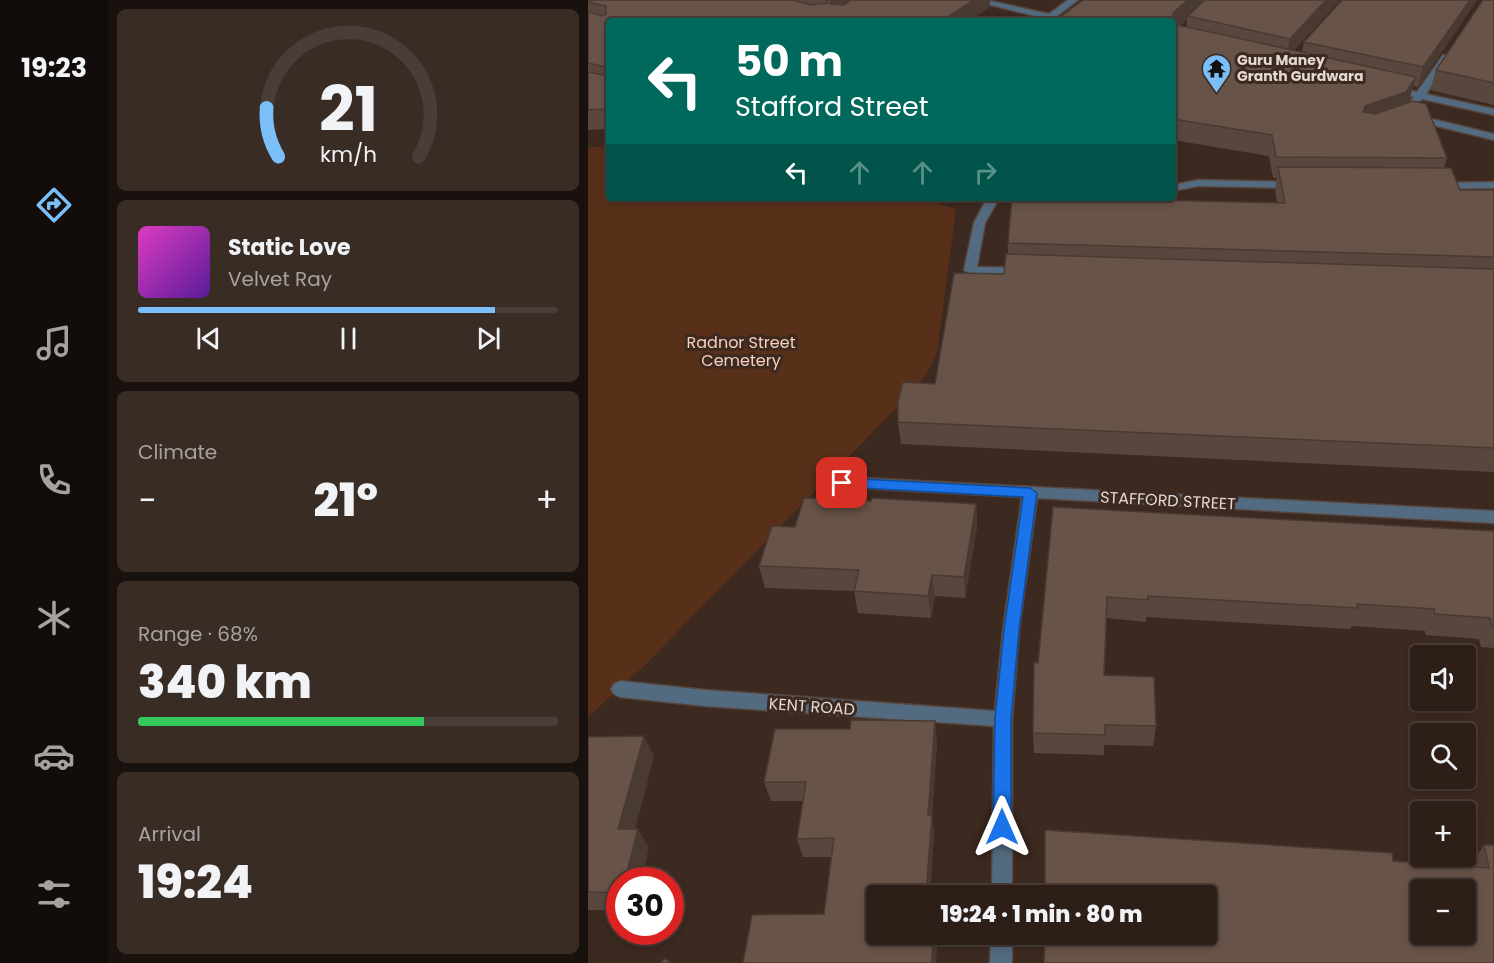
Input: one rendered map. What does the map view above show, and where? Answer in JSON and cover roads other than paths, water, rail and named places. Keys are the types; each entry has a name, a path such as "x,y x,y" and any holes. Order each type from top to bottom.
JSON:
{"street":[{"path":"975,0 1055,18"},
{"path":"1051,17 1074,0"},
{"path":"1452,48 1406,116 1494,137"},
{"path":"1388,88 1494,112"},
{"path":"1176,187 1198,183 1310,185"},
{"path":"1431,186 1494,185"},
{"path":"991,201 984,209 976,228 970,270 1038,272"},
{"name":"STAFFORD STREET","path":"842,483 1494,518"},
{"path":"1002,885 1003,719 1011,630 1030,493"},
{"name":"KENT ROAD","path":"620,689 705,698 1003,719"},
{"path":"1001,963 1002,945"}],"place":[{"name":"Guru Maney Granth Gurdwara","path":"1216,94"}],"park label":[{"name":"Radnor Street Cemetery","path":"741,351"}]}
